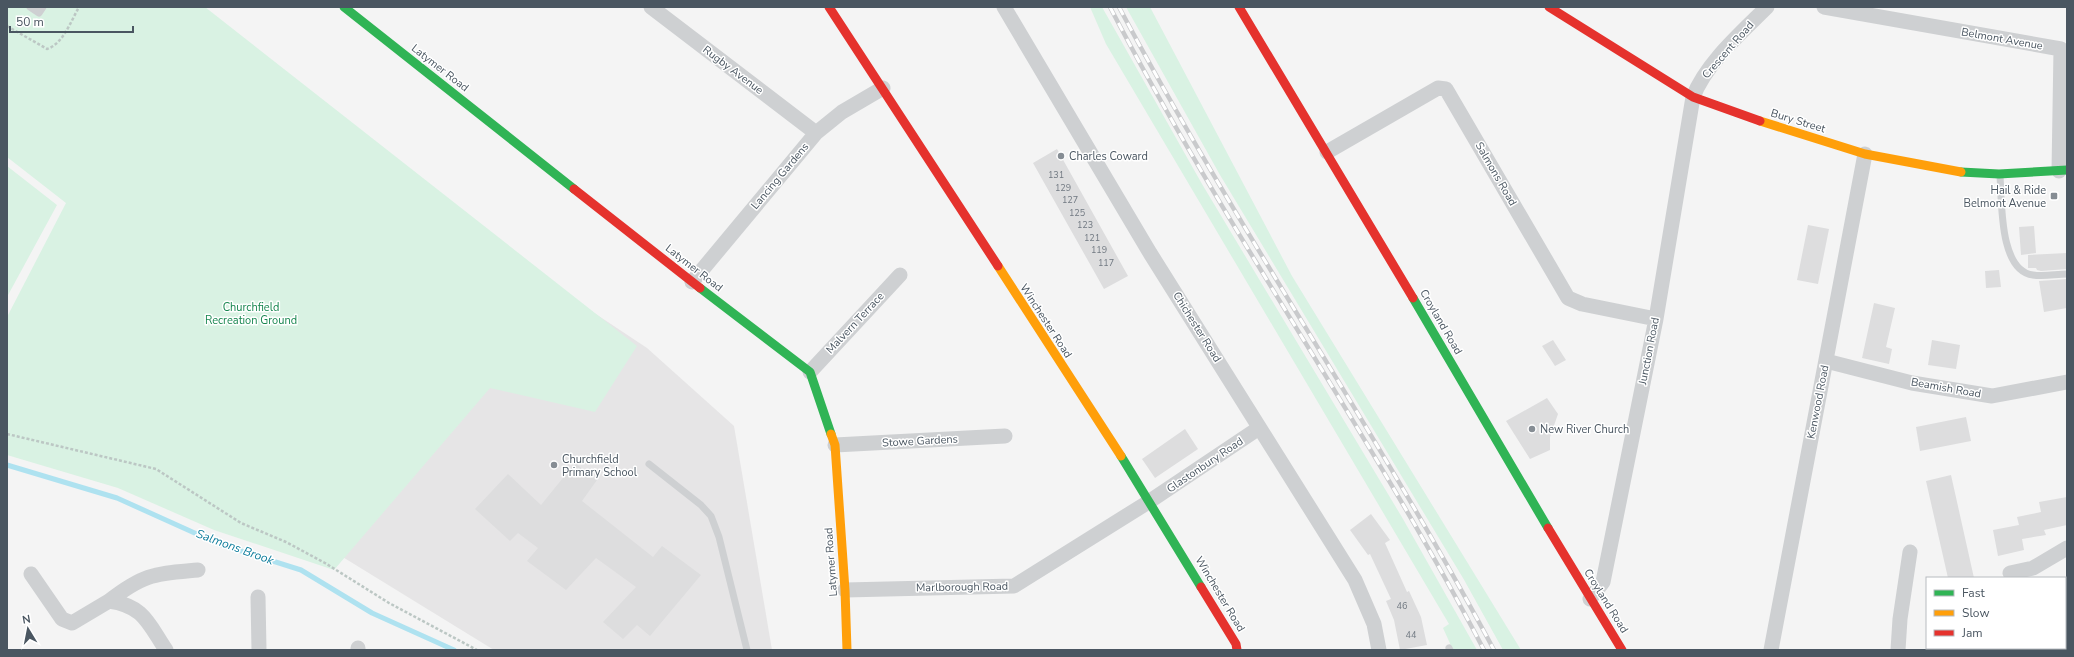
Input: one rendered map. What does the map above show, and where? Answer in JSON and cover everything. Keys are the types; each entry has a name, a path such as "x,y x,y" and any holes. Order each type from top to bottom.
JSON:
{"street":[{"name":"Latymer Road","path":"344,7 692,282 810,372 835,445 845,590 847,650"},
{"name":"Rugby Avenue","path":"651,7 816,133"},
{"name":"Winchester Road","path":"830,7 1002,275 1150,501 1236,644 1237,650"},
{"name":"Chichester Road","path":"1004,7 1150,253 1355,580 1374,624 1379,650"},
{"name":"Croyland Road","path":"1239,7 1327,152 1590,599 1622,650"},
{"name":"Bury Street","path":"1549,7 1693,97 1769,124 1865,154 1962,172 2000,174 2063,171"},
{"name":"Crescent Road","path":"1693,97 1698,84 1731,43 1767,7"},
{"name":"Belmont Avenue","path":"1824,7 2064,49 2063,171"},
{"name":"Lancing Gardens","path":"692,282 816,133 842,112 883,88"},
{"name":"Salmons Road","path":"1327,152 1438,88 1446,89 1568,298 1582,304 1656,319"},
{"name":"Junction Road","path":"1590,599 1603,582 1656,319 1693,97"},
{"name":"Kenwood Road","path":"1771,650 1865,154"},
{"name":"Malvern Terrace","path":"810,372 900,275"},
{"name":"Beamish Road","path":"1826,361 1912,382 1992,396 2067,382"},
{"name":"Glastonbury Road","path":"1150,501 1259,428"},
{"name":"Stowe Gardens","path":"835,445 1005,436"},
{"name":"Marlborough Road","path":"845,590 1014,586 1150,501"},
{"path":"2010,573 2033,568 2067,548"},
{"path":"1898,650 1900,619 1910,552"},
{"path":"31,574 62,619 72,623 109,601 125,588 145,577 159,573 198,570"},
{"path":"258,597 259,650"},
{"path":"109,601 125,603 140,612 166,650"}],"lane":[{"path":"30,7 39,13 43,7"},
{"path":"2000,174 2005,241 2008,252 2023,272 2032,275 2067,274"},
{"path":"649,464 701,505 711,516 719,537 746,650"}],"path":[{"path":"7,26 47,49 54,47 58,42 79,7"},
{"path":"7,434 156,470 241,523 286,542 326,563 389,603 477,650"}],"shaded area":[{"name":"Churchfield Primary School","path":"513,259 647,348 734,426 772,650 494,650 315,540"}],"green space":[{"name":"Churchfield Recreation Ground","path":"7,7 205,7 637,346 595,412 490,388 334,570 214,530 118,488 7,455 7,317 66,203 7,157"},
{"path":"1090,7 1102,7 1202,184 1403,519 1477,650 1453,650 1443,628 1449,624 1106,44"},
{"path":"1126,7 1150,7 1292,276 1521,650 1503,650 1463,578 1220,175"},
{"path":"7,166 57,205 7,297"}],"building":[{"path":"1057,149 1128,276 1104,289 1033,163"},
{"path":"1808,225 1829,229 1818,284 1797,280"},
{"path":"2034,226 2036,253 2021,255 2019,227"},
{"path":"2067,253 2067,269 2041,271 2037,270 2036,268 2028,268 2028,255"},
{"path":"1999,270 2001,287 1986,288 1985,271"},
{"path":"2067,279 2067,308 2044,312 2039,281"},
{"path":"1874,303 1895,308 1886,347 1892,349 1889,364 1862,358"},
{"path":"1553,340 1566,360 1555,366 1542,346"},
{"path":"1932,340 1960,345 1956,369 1928,365"},
{"name":"New River Church","path":"1547,398 1558,414 1550,437 1550,450 1530,459 1506,421"},
{"path":"1966,417 1971,441 1920,451 1916,427"},
{"path":"1185,429 1198,449 1155,478 1142,459"},
{"path":"575,463 597,480 582,501 653,557 662,546 701,575 650,636 637,625 623,639 603,622 636,587 596,558 566,590 527,561 538,548 518,533 510,541 475,509 508,474 541,505"},
{"path":"1951,475 1974,577 1948,577 1926,481"},
{"path":"2067,497 2067,525 2044,530 2046,535 2022,539 2024,550 1998,556 1993,530 2019,525 2017,517 2041,512 2039,502"},
{"path":"1371,514 1390,540 1385,543 1407,592 1409,591 1421,617 1427,645 1400,650 1394,620 1386,601 1391,599 1370,554 1368,555 1350,530"}],"waterway":[{"name":"Salmons Brook","path":"7,465 117,498 219,544 301,570 372,613 454,650"}],"railway":[{"path":"1110,7 1154,89 1200,169 1393,488 1440,568 1484,650"},
{"path":"1119,7 1210,169 1355,408 1449,568 1494,650"}],"traffic: fast":[{"path":"344,7 574,189"},
{"path":"1961,172 1999,174 2067,170"},
{"path":"700,288 810,372 831,434"},
{"path":"1413,298 1548,528"},
{"path":"1121,456 1201,587"}],"traffic: slow":[{"path":"1760,121 1865,154 1961,172"},
{"path":"998,266 1121,456"},
{"path":"831,434 835,445 845,590 847,650"}],"traffic: jam":[{"path":"829,7 998,266"},
{"path":"1239,7 1413,298"},
{"path":"1549,7 1693,97 1760,121"},
{"path":"574,189 700,288"},
{"path":"1548,528 1622,650"},
{"path":"1201,587 1236,644 1237,650"}],"place":[{"name":"Charles Coward","path":"1061,156"},
{"name":"Hail & Ride Belmont Avenue","path":"2054,196"},
{"name":"New River Church","path":"1532,429"},
{"name":"Churchfield Primary School","path":"554,465"}]}
